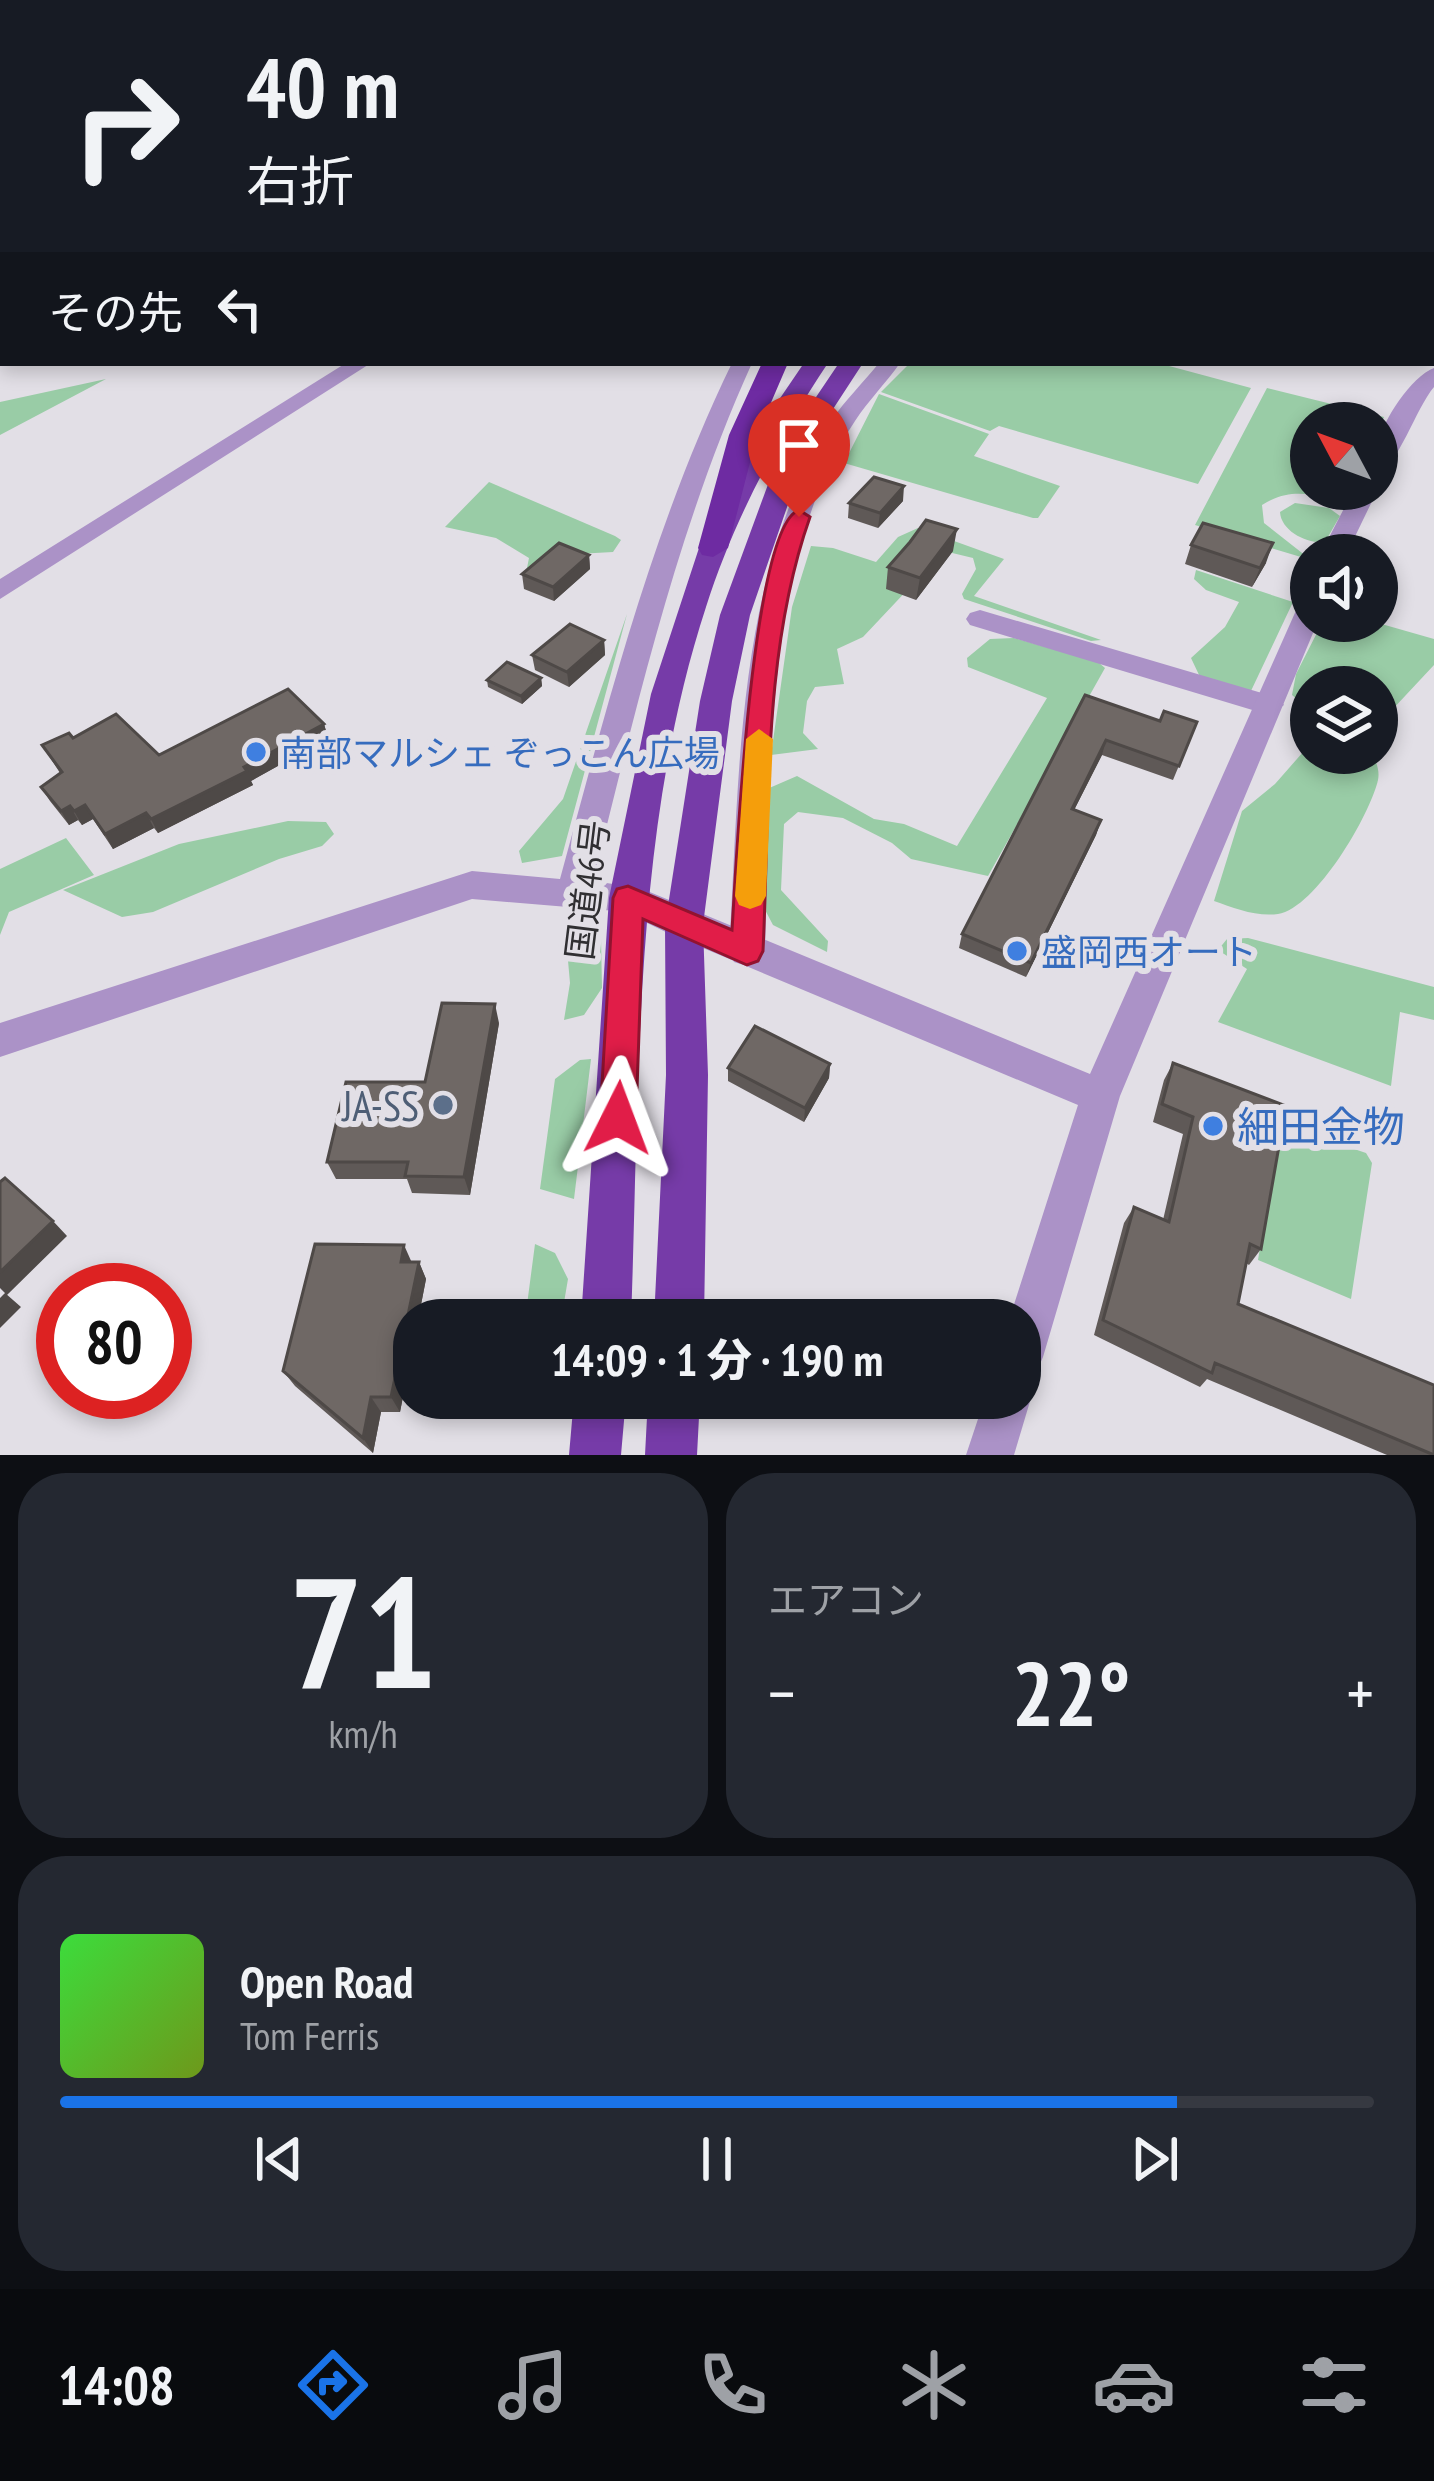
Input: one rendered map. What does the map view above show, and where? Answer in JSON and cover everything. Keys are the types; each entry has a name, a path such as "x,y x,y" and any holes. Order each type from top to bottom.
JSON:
{"highway":[{"path":"713,548 742,435 774,366"},
{"name":"国道46号","path":"607,1299 628,898 667,694 690,609 713,548 764,441 814,366"},
{"path":"680,1299 687,1075 683,925 716,701 735,615 794,448 849,366"},
{"path":"596,1455 599,1419"},
{"path":"671,1455 673,1419"}],"street":[{"path":"0,591 357,366"},
{"path":"573,893 684,496 709,427 740,366"},
{"path":"747,951 764,668 786,551 812,483 858,397 887,366"},
{"path":"1398,426 1410,402 1434,374"},
{"path":"980,619 1269,705"},
{"path":"1038,1299 1100,1096 1295,642"},
{"path":"0,1040 472,885 628,898 683,925 1100,1096"},
{"path":"990,1455 1001,1419"}],"green space":[{"path":"907,366 1169,366 1251,388 1198,484 999,426 990,431 881,392"},
{"path":"106,379 0,435 0,402"},
{"path":"1267,388 1323,402 1290,402 1290,495 1262,505 1264,523 1290,543 1290,554 1195,525"},
{"path":"879,394 989,434 974,456 1060,486 1038,518 1033,518 844,463"},
{"path":"489,482 621,540 613,552 559,555 526,573 529,558 496,538 445,527"},
{"path":"1290,506 1290,510 1332,510 1340,516 1330,534 1296,534 1285,525 1280,512"},
{"path":"918,528 1004,559 974,596 1101,640 1091,641 964,599 962,594 976,569 973,558 944,551 863,637 837,649 844,684 815,687 807,701 803,733 818,749 771,755 792,607 811,546 876,562 898,537"},
{"path":"1196,570 1290,601 1250,693 1200,677 1191,658 1225,627 1239,602 1206,590 1194,579"},
{"path":"627,614 562,856 522,863 519,851 563,799"},
{"path":"1398,629 1434,639 1434,665 1398,704 1398,666 1300,666 1312,642 1398,642"},
{"path":"1014,638 1105,668 988,876 911,859 892,843 843,818 798,812 784,824 781,890 828,941 827,952 773,925 763,906 767,789 797,776 874,819 904,824 957,846 1047,698 968,667 967,658 990,639"},
{"path":"1290,767 1290,774 1378,774 1353,836 1324,878 1293,908 1262,914 1214,901 1242,811"},
{"path":"288,821 326,822 334,834 322,846 153,912 122,917 63,890 179,844"},
{"path":"66,838 94,875 9,912 0,935 0,869"},
{"path":"564,916 588,922 601,938 602,988 584,1015 564,1020 570,983"},
{"path":"1248,938 1434,987 1434,1020 1400,1012 1391,1086 1218,1022 1247,969 1218,950 1227,939"},
{"path":"591,1059 574,1199 540,1189 555,1079 580,1060"},
{"path":"1280,1124 1366,1153 1372,1163 1351,1299 1258,1260"},
{"path":"535,1244 555,1253 568,1279 565,1299 528,1299"}],"building":[{"path":"874,477 904,486 880,513 849,503"},
{"path":"926,520 957,529 920,578 888,567 910,542"},
{"path":"1203,523 1273,543 1260,568 1191,545"},
{"path":"559,543 589,555 553,587 522,574"},
{"path":"570,624 604,640 567,672 532,655"},
{"path":"507,662 541,678 521,696 487,680"},
{"path":"288,689 324,724 244,767 247,771 151,819 146,813 105,834 85,805 61,811 41,787 62,772 42,745 69,733 73,738 116,714 159,755"},
{"path":"1085,695 1160,721 1164,711 1197,722 1179,766 1106,740 1072,809 1101,820 1031,963 962,934"},
{"path":"442,1003 495,1004 464,1177 405,1176 408,1162 327,1162 346,1082 425,1082"},
{"path":"755,1026 830,1064 805,1108 728,1068"},
{"path":"1173,1063 1286,1106 1261,1249 1250,1244 1238,1304 1434,1385 1434,1455 1215,1363 1212,1373 1103,1320 1134,1207 1169,1222 1193,1117 1162,1104"},
{"path":"5,1178 53,1221 0,1272 0,1182"},
{"path":"315,1244 404,1245 401,1262 419,1262 411,1299 393,1299 391,1397 371,1397 363,1438 283,1371"}],"slow traffic":[{"path":"750,896 759,739"}],"place":[{"name":"南部マルシェ ぞっこん広場","path":"256,752"},
{"name":"盛岡西オート","path":"1017,951"},
{"name":"JA-SS","path":"443,1105"},
{"name":"細田金物","path":"1213,1126"}],"route":[{"path":"618,1118 628,898 747,951 764,668 786,551 799,517"}]}
